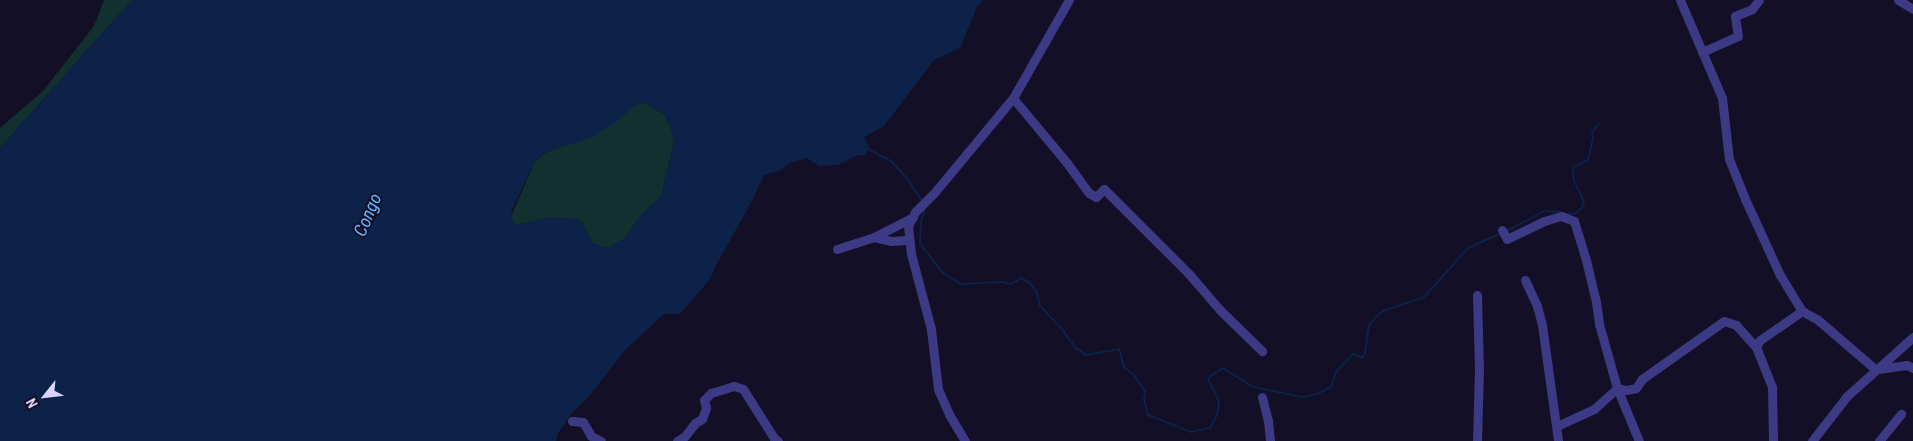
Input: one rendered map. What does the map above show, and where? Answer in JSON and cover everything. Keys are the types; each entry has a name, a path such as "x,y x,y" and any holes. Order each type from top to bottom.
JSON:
{"street":[{"path":"965,441 949,414 938,389 931,329 908,240 908,226 923,203 1013,98 1069,0"},
{"path":"1680,0 1722,98 1730,159 1745,199 1780,275 1802,310 1818,320 1875,369 1907,365 1913,368"},
{"path":"1702,52 1738,36 1735,16 1752,9 1759,0"},
{"path":"1898,0 1913,9"},
{"path":"1013,98 1068,163 1089,193 1096,196 1104,189 1189,274 1220,310 1262,351"},
{"path":"1502,230 1507,239 1544,221 1561,216 1574,221 1586,260 1599,324 1617,388 1639,441"},
{"path":"837,249 874,237 913,217"},
{"path":"874,237 891,241 908,240"},
{"path":"1526,280 1537,306 1542,325 1558,441"},
{"path":"1477,296 1479,369 1477,441"},
{"path":"1756,347 1760,340 1802,310"},
{"path":"1556,426 1594,409 1617,388 1636,388 1642,379 1724,321 1736,325 1756,347 1772,387 1773,441"},
{"path":"1812,441 1847,396 1913,337"},
{"path":"676,441 685,436 694,423 702,419 706,408 704,400 711,393 734,386 743,389 774,438 778,441"},
{"path":"1262,396 1268,421 1270,441"},
{"path":"1879,441 1901,414"},
{"path":"572,420 583,422 592,436 602,441 610,441"}],"green space":[{"path":"104,0 132,0 0,148 0,128 43,91 94,26"},
{"path":"644,102 664,114 671,128 674,143 661,197 642,214 625,238 610,247 603,247 592,243 582,222 575,219 548,218 515,225 510,219 535,161 547,152 592,137 634,106"}],"water":[{"name":"Congo","path":"132,0 983,0 977,7 960,48 934,60 884,126 864,137 869,147 865,155 858,155 838,165 819,166 807,158 790,163 779,171 764,175 710,279 680,314 664,314 625,350 590,395 573,412 558,433 556,441 0,441 0,148","holes":["644,102 664,114 671,128 674,143 661,197 642,214 625,238 610,247 603,247 592,243 582,222 575,219 548,218 515,225 510,219 513,208 535,161 547,152 592,137 615,123 634,106"]}],"waterway":[{"path":"1565,214 1575,214 1582,208 1584,202 1574,181 1573,167 1588,160 1593,138 1592,132 1599,124"},
{"path":"868,149 891,161 906,177 922,201"},
{"path":"925,208 921,222 920,244 943,273 961,284 1002,282 1011,284 1021,278 1029,282 1037,292 1040,306 1062,329 1076,348 1086,355 1119,349 1124,367 1135,376 1145,392 1144,400 1148,415 1191,432 1210,428 1217,415 1219,402 1208,378 1223,368 1254,387 1302,397 1317,394 1331,387 1336,372 1353,354 1362,358 1365,353 1369,325 1375,318 1383,311 1424,297 1468,248 1500,234"},
{"path":"1507,231 1544,211 1561,212"}]}
